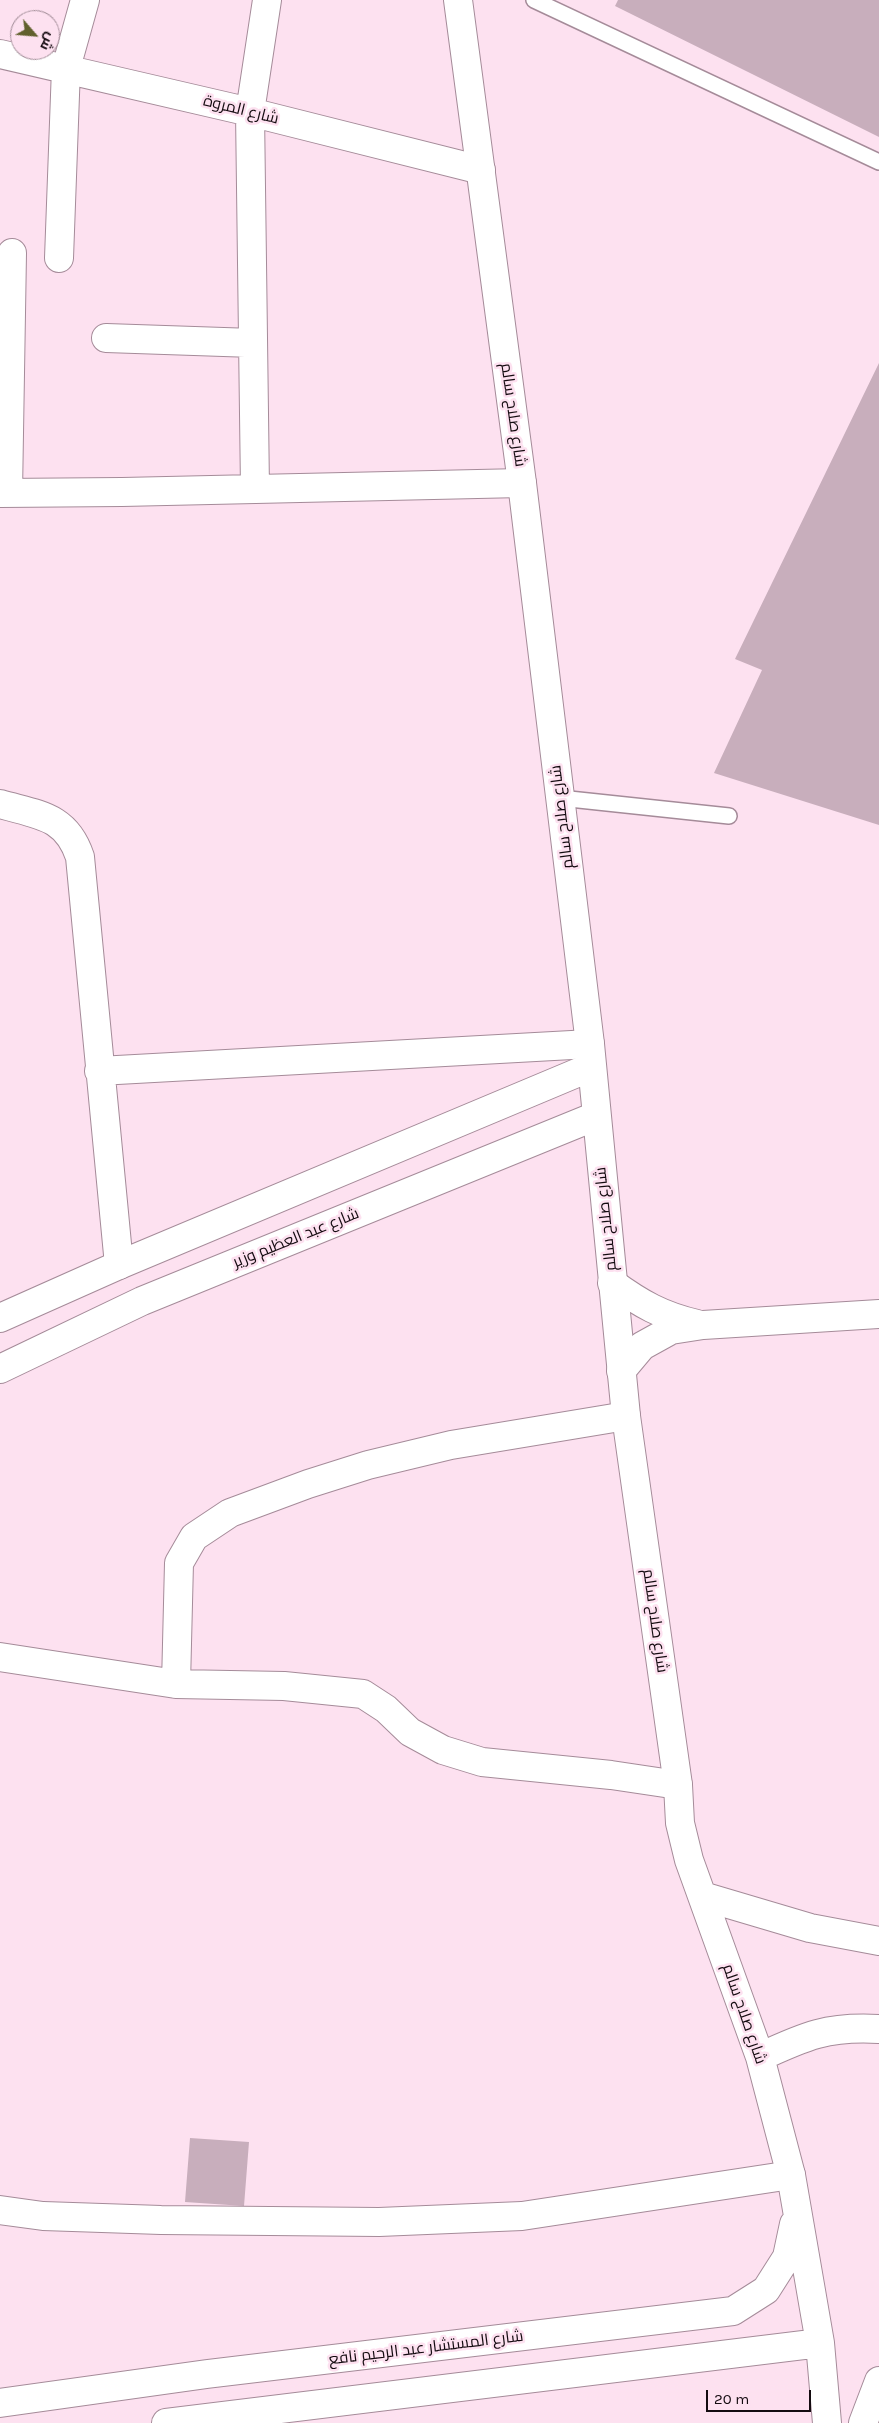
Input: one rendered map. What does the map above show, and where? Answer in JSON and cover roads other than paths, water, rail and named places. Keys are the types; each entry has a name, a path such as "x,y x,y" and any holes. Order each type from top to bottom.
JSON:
{"street":[{"path":"58,258 66,68 85,0"},
{"path":"254,489 250,112 267,0"},
{"name":"شارع صلاح سالم","path":"458,0 522,484 590,1056 626,1416 678,1785 680,1823 689,1860 760,2057 791,2175 796,2216 820,2343 827,2423"},
{"name":"شارع المروة","path":"0,54 250,112 481,170"},
{"path":"12,253 5,321 4,493 522,484"},
{"path":"106,338 252,343"},
{"path":"0,804 62,826 74,840 80,857 118,1265"},
{"path":"99,1071 590,1056"},
{"path":"0,1318 590,1056"},
{"name":"شارع عبد العظيم وزير","path":"0,1369 142,1301 596,1116"},
{"path":"612,1283 640,1303 670,1318 703,1325"},
{"path":"621,1371 642,1346 670,1330 703,1325 879,1314"},
{"path":"176,1684 179,1562 194,1537 230,1513 308,1484 368,1465 451,1445 626,1416"},
{"path":"0,1658 176,1684 284,1686 363,1694 386,1709 410,1732 442,1750 482,1762 678,1785"},
{"path":"702,1896 810,1928 879,1941"},
{"path":"760,2057 805,2036 850,2027 879,2029"},
{"path":"0,2210 43,2216 180,2220 380,2222 522,2216 791,2175"},
{"name":"شارع المستشار عبد الرحيم نافع","path":"0,2403 207,2374 733,2311 766,2290 787,2257 796,2216"},
{"path":"166,2423 820,2343"},
{"path":"863,2423 879,2381"}],"lane":[{"path":"534,0 879,162"},
{"path":"560,798 729,816"}]}
